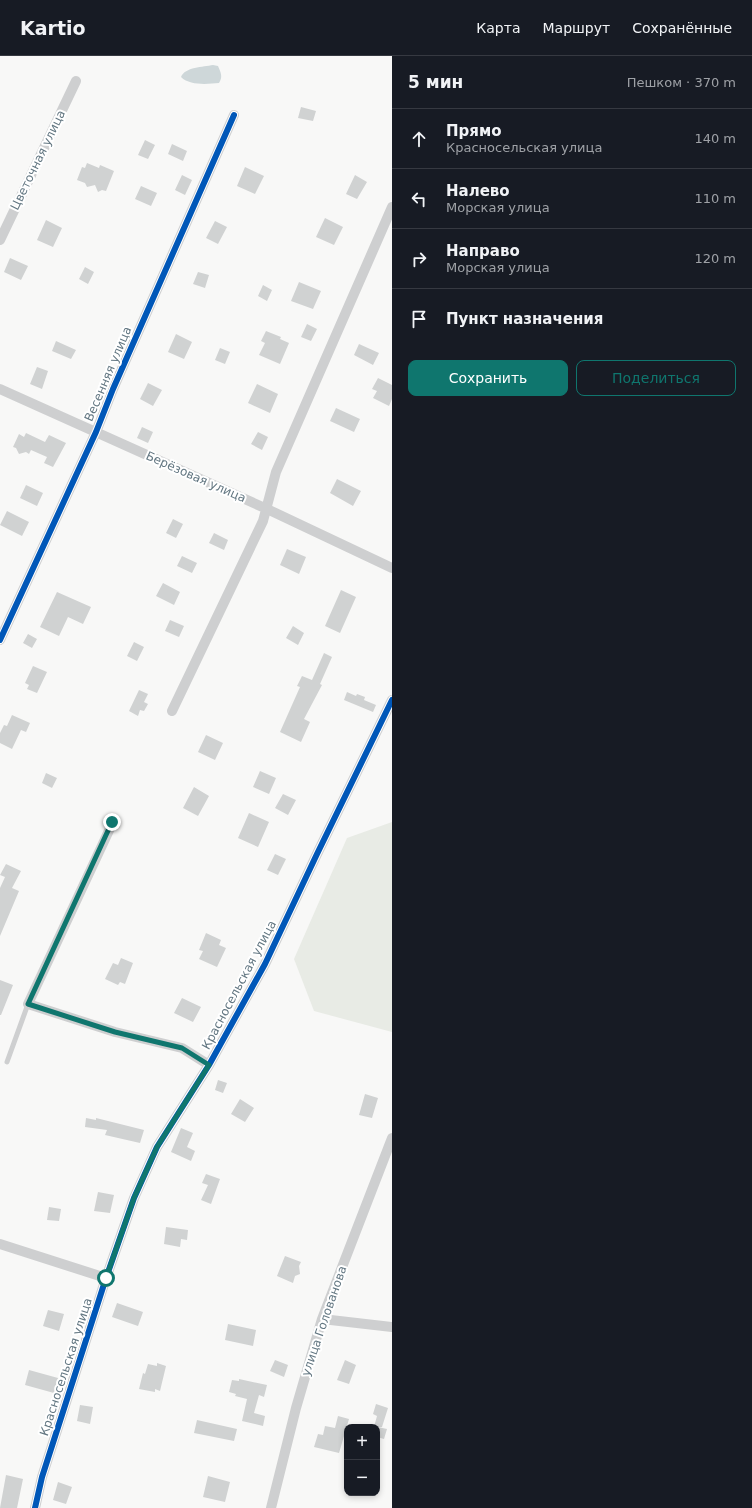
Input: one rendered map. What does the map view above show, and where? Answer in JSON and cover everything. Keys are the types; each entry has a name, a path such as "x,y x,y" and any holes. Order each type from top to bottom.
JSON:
{"street":[{"name":"Цветочная улица","path":"0,240 76,81"},
{"name":"Весенняя улица","path":"0,640 96,432 116,382 234,115"},
{"path":"172,711 264,521 276,472 392,207"},
{"name":"Берёзовая улица","path":"0,389 267,509 392,568"},
{"name":"Красносельская улица","path":"35,1508 42,1477 106,1278 134,1198 157,1147 209,1065 265,964 320,846 392,700"},
{"path":"112,822 28,1004 115,1032 182,1048 209,1065"},
{"name":"улица Голованова","path":"271,1508 296,1408 322,1319 392,1138"},
{"path":"0,1244 106,1278"},
{"path":"322,1319 392,1327"}],"lane":[{"path":"7,1062 28,1004"}],"shaded area":[{"path":"213,65 218,66 221,73 219,83 194,83 181,77 190,69"},
{"path":"392,822 392,1032 314,1011 294,959 347,838"}],"building":[{"path":"301,107 316,111 313,121 298,118"},
{"path":"145,140 155,145 148,159 138,155"},
{"path":"172,144 187,151 183,161 168,154"},
{"path":"87,163 99,168 100,165 114,171 106,191 102,190 98,192 95,185 87,187 85,183 77,180 82,167 85,168"},
{"path":"245,167 264,176 255,194 237,186"},
{"path":"182,175 192,180 185,195 175,190"},
{"path":"355,175 367,182 357,199 346,194"},
{"path":"141,186 157,193 151,206 135,199"},
{"path":"325,218 343,227 334,245 316,237"},
{"path":"46,220 62,228 53,247 37,240"},
{"path":"215,221 227,227 218,244 206,238"},
{"path":"10,258 28,266 21,280 4,272"},
{"path":"85,267 94,272 88,284 79,279"},
{"path":"198,272 209,275 205,288 193,284"},
{"path":"299,282 321,291 313,309 291,301"},
{"path":"263,285 272,290 267,301 258,296"},
{"path":"307,324 317,329 311,341 301,337"},
{"path":"266,331 281,337 280,339 289,343 280,364 259,355 265,343 261,341"},
{"path":"176,334 192,342 184,359 168,352"},
{"path":"56,341 76,350 71,359 52,351"},
{"path":"359,344 379,353 373,365 354,355"},
{"path":"220,348 230,352 225,364 215,360"},
{"path":"37,367 48,371 42,389 30,384"},
{"path":"378,378 392,385 392,399 389,406 373,398 377,391 372,389"},
{"path":"148,383 162,390 153,406 140,399"},
{"path":"257,384 278,394 270,413 248,403"},
{"path":"336,408 360,419 354,432 330,421"},
{"path":"142,427 153,432 148,443 137,438"},
{"path":"258,432 268,437 262,450 251,444"},
{"path":"26,433 45,442 49,435 66,443 53,467 44,463 47,457 31,450 29,454 26,452 19,454 16,448 13,447 19,434 24,437"},
{"path":"337,479 361,491 353,506 330,493"},
{"path":"26,485 43,493 37,506 20,498"},
{"path":"7,511 29,522 22,536 0,525"},
{"path":"173,519 183,524 176,538 166,533"},
{"path":"214,533 228,540 224,550 209,543"},
{"path":"287,549 306,557 299,574 280,565"},
{"path":"182,556 197,563 192,573 177,566"},
{"path":"163,583 180,592 174,605 156,596"},
{"path":"341,590 356,597 340,633 325,626"},
{"path":"57,592 91,607 83,624 68,617 59,636 40,627"},
{"path":"170,620 184,626 179,637 165,631"},
{"path":"293,626 304,633 298,645 286,638"},
{"path":"28,634 37,639 32,648 23,643"},
{"path":"134,642 144,647 137,661 127,656"},
{"path":"324,653 332,657 320,684 322,685 304,719 310,722 301,742 280,732 300,687 297,686 302,676 312,680"},
{"path":"33,666 47,672 37,693 27,689 29,685 25,683"},
{"path":"139,690 148,694 144,702 148,704 144,711 140,710 138,716 129,711"},
{"path":"347,692 356,696 357,694 365,697 364,700 376,705 373,712 344,700"},
{"path":"12,715 30,723 26,732 21,730 12,749 0,743 0,733 4,725 7,726"},
{"path":"206,735 223,743 215,760 198,752"},
{"path":"260,771 276,778 269,794 253,787"},
{"path":"46,773 57,778 52,788 42,783"},
{"path":"194,787 209,796 198,816 183,808"},
{"path":"283,794 296,800 288,815 275,808"},
{"path":"249,813 269,822 258,847 238,838"},
{"path":"275,854 286,859 278,875 267,870"},
{"path":"6,864 21,871 12,888 19,891 0,936 0,888 5,877 0,875"},
{"path":"206,933 221,940 219,945 226,948 217,967 199,959 203,951 199,950"},
{"path":"121,958 133,963 125,984 120,982 118,985 105,979 113,963 118,965"},
{"path":"0,980 13,985 1,1015 0,1015"},
{"path":"182,998 201,1007 193,1022 174,1013"},
{"path":"218,1080 227,1083 223,1093 215,1090"},
{"path":"365,1094 378,1098 372,1118 359,1115"},
{"path":"240,1099 254,1108 245,1122 231,1114"},
{"path":"86,1118 96,1120 96,1118 144,1130 140,1143 105,1135 107,1130 85,1127"},
{"path":"181,1128 193,1133 187,1147 195,1151 191,1161 171,1152"},
{"path":"206,1174 220,1179 211,1204 201,1200 208,1185 202,1183"},
{"path":"98,1192 114,1195 110,1213 94,1211"},
{"path":"49,1207 61,1209 59,1221 47,1220"},
{"path":"166,1227 188,1230 187,1240 181,1239 180,1247 164,1244"},
{"path":"285,1256 301,1262 299,1266 300,1274 295,1276 293,1283 277,1276"},
{"path":"117,1303 143,1312 138,1326 112,1317"},
{"path":"48,1310 64,1314 59,1331 43,1326"},
{"path":"228,1324 256,1330 253,1346 225,1340"},
{"path":"275,1360 288,1365 284,1377 270,1371"},
{"path":"345,1360 356,1365 349,1384 337,1380"},
{"path":"157,1363 166,1366 160,1391 155,1389 155,1392 139,1389 143,1373 145,1374 148,1364 157,1366"},
{"path":"29,1370 58,1378 54,1393 25,1385"},
{"path":"239,1379 267,1385 264,1397 259,1395 254,1413 265,1416 263,1426 242,1421 247,1399 235,1396 236,1394 229,1392 232,1380 239,1381"},
{"path":"376,1404 388,1408 382,1427 380,1427 380,1424 375,1424 377,1416 373,1414"},
{"path":"80,1405 93,1407 90,1424 77,1421"},
{"path":"338,1416 349,1419 348,1424 344,1424 344,1436 339,1453 314,1447 318,1434 323,1435 325,1426 335,1428"},
{"path":"197,1420 237,1429 234,1441 194,1433"},
{"path":"380,1427 387,1429 384,1439 380,1438"},
{"path":"6,1475 23,1479 17,1508 0,1508"},
{"path":"208,1476 230,1482 225,1502 203,1497"},
{"path":"58,1482 72,1487 66,1504 53,1500"}],"cycle path":[{"path":"0,640 96,432 113,389 234,115"},
{"path":"35,1508 42,1477 106,1278 134,1198 157,1147 209,1065 265,964 392,700"}],"route":[{"path":"106,1278 134,1198 157,1147 209,1065 182,1048 115,1032 28,1004 112,822"}]}
